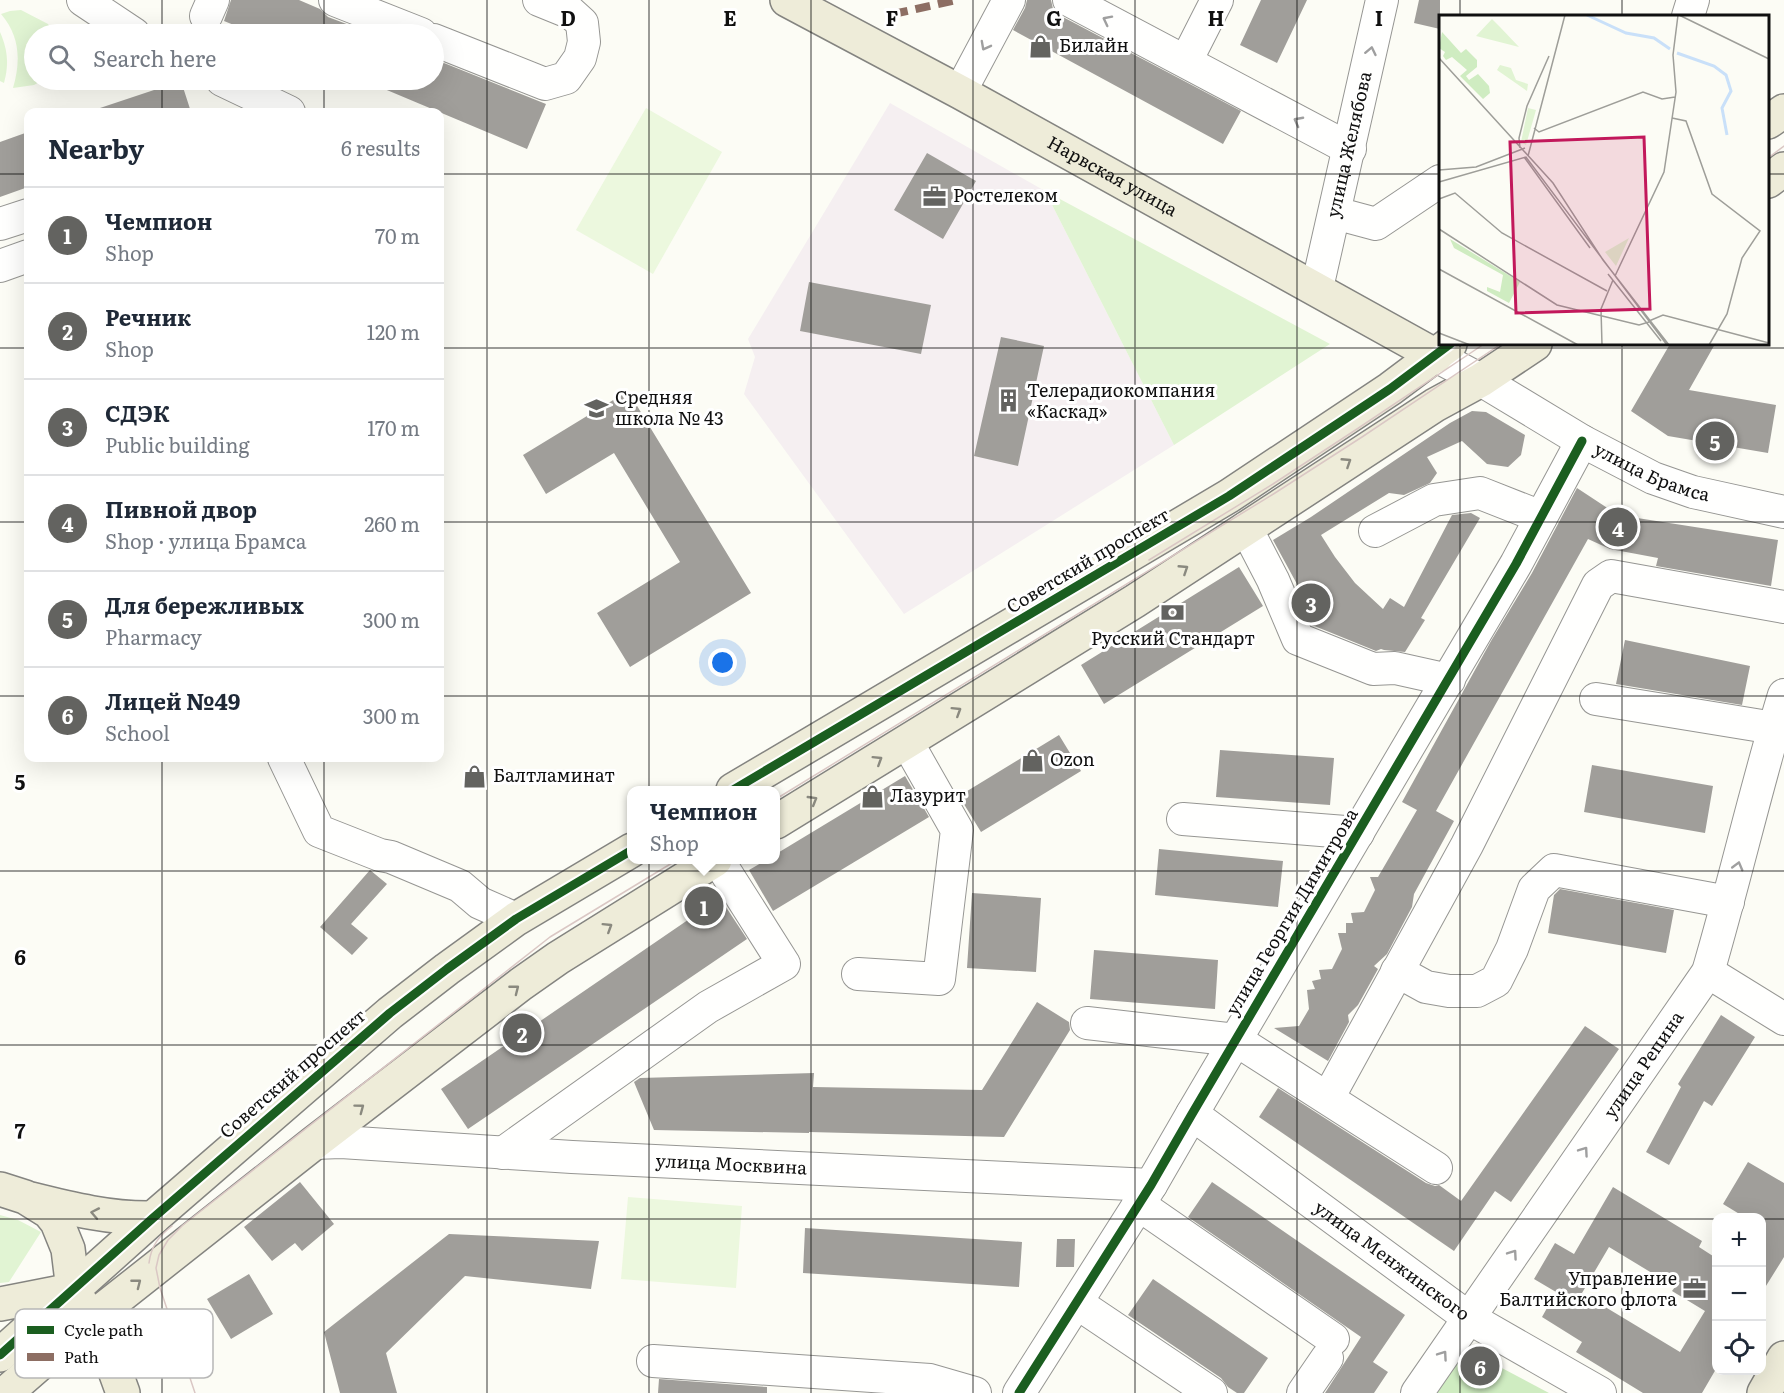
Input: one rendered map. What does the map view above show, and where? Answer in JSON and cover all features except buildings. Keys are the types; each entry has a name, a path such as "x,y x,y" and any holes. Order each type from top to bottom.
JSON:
{"main road":[{"name":"Нарвская улица","path":"787,0 1317,288 1443,350"},
{"path":"1769,121 1784,111"},
{"path":"1769,180 1784,169"},
{"path":"780,820 1135,601 1435,405 1482,380 1534,345"},
{"name":"Советский проспект","path":"740,786 1229,496 1380,396 1443,350"},
{"name":"Советский проспект","path":"52,1309 153,1218 390,1013 516,920 627,853"},
{"path":"104,1309 314,1143 540,971 711,864"},
{"path":"13,1193 55,1205 107,1215 153,1218"},
{"path":"13,1193 49,1212 57,1222 68,1249 74,1290 85,1309"},
{"path":"0,1304 74,1290"},
{"name":"Советский проспект","path":"0,1355 15,1342"},
{"path":"1764,1393 1784,1358"},
{"path":"6,1393 23,1378"},
{"path":"118,1378 123,1393"}],"street":[{"path":"83,0 119,24"},
{"path":"335,0 396,24"},
{"path":"444,44 545,84 566,78 580,58 584,42 582,23 571,13 539,0"},
{"path":"960,92 1009,0"},
{"path":"1069,0 1350,149"},
{"path":"1186,61 1217,0"},
{"name":"улица Желябова","path":"1317,288 1383,0"},
{"path":"1688,15 1694,0"},
{"path":"243,90 281,108"},
{"path":"1335,213 1376,224 1439,182"},
{"path":"0,224 24,215"},
{"path":"0,266 24,257"},
{"name":"улица Брамса","path":"1443,350 1482,380 1582,441 1653,478 1693,492 1784,512"},
{"name":"улица Георгия Димитрова","path":"1019,1393 1144,1195 1449,680 1516,564 1582,441"},
{"path":"1375,531 1434,500 1480,493 1541,518"},
{"path":"1246,528 1273,580 1298,639 1373,669 1395,668 1449,680"},
{"path":"1328,1098 1467,845 1598,585 1611,576 1784,607"},
{"name":"улица Репина","path":"1417,1393 1707,972 1784,695"},
{"path":"1596,699 1774,728"},
{"path":"858,974 939,979 957,830 907,741"},
{"path":"286,762 319,831 380,855 391,857 460,886 480,903 516,920"},
{"path":"1183,819 1358,833"},
{"path":"503,1153 708,1007 784,964 720,864"},
{"path":"1398,971 1426,987 1449,991 1477,991 1496,981 1512,948 1534,889 1554,870 1728,902"},
{"path":"1707,972 1784,1018"},
{"path":"1088,1023 1236,1040 1436,1168"},
{"name":"улица Менжинского","path":"1192,1114 1469,1318 1600,1393"},
{"name":"улица Москвина","path":"314,1143 341,1142 1144,1195"},
{"path":"1144,1195 1330,1348 1303,1393"},
{"path":"1077,1303 1211,1393"},
{"path":"653,1360 930,1380 975,1393"}],"shaded area":[{"path":"890,103 1045,191 1174,445 904,614 744,394 755,357 748,339"}],"green space":[{"path":"21,10 48,24 24,24 24,86 13,88 18,59 17,49 12,31 1,14"},
{"path":"0,32 7,57 4,83 0,81"},
{"path":"646,108 722,152 653,274 576,230"},
{"path":"1045,191 1330,344 1174,445"},
{"path":"628,1197 742,1206 736,1288 621,1279"},
{"path":"0,1215 18,1220 41,1232 9,1282 0,1283"},
{"path":"1464,1348 1549,1393 1437,1393"}],"tram line":[{"path":"1769,157 1784,146"},
{"path":"1149,560 1273,484 1483,345"},
{"path":"780,797 1275,493 1500,345"},
{"path":"167,1309 156,1268 159,1255 168,1240 183,1225 550,937 670,864"},
{"path":"149,1263 156,1242 172,1226"},
{"path":"190,1378 195,1393"}],"marked path":[{"path":"893,14 957,0"}],"cycle path":[{"path":"740,786 1229,496 1390,389 1449,345"},
{"path":"1019,1393 1151,1185 1516,564 1582,441"},
{"path":"51,1309 390,1013 516,919 627,853"},
{"path":"0,1355 15,1342"}],"place":[{"name":"Билайн","path":"1041,46"},
{"name":"Ростелеком","path":"935,196"},
{"name":"Телерадиокомпания «Каскад»","path":"1009,401"},
{"name":"Средняя школа № 43","path":"597,408"},
{"name":"Для бережливых","path":"1715,441"},
{"name":"Пивной двор","path":"1618,527"},
{"name":"СДЭК","path":"1311,603"},
{"name":"Русский Стандарт","path":"1173,613"},
{"name":"Ozon","path":"1032,760"},
{"name":"Балтламинат","path":"475,776"},
{"name":"Лазурит","path":"872,796"},
{"name":"Чемпион","path":"704,906"},
{"name":"Речник","path":"522,1033"},
{"name":"Управление Балтийского флота","path":"1695,1289"},
{"name":"Лицей №49","path":"1480,1366"}]}
